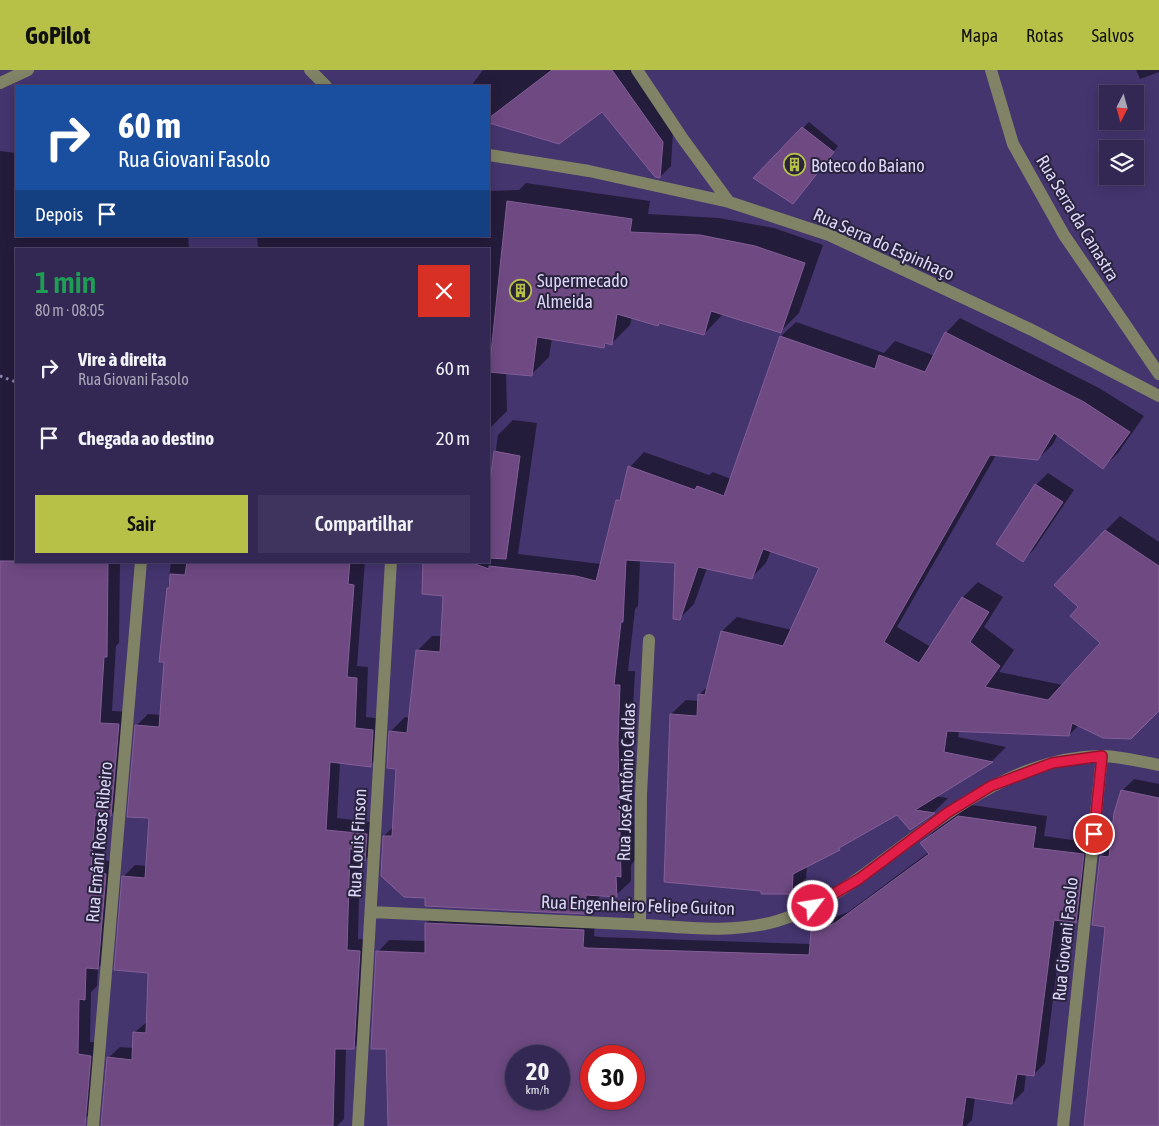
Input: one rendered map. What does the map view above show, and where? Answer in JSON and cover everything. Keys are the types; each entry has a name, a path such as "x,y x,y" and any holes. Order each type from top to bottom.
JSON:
{"street":[{"path":"0,83 28,70"},
{"path":"310,70 325,85"},
{"path":"637,70 682,139 729,202"},
{"name":"Rua Serra da Canastra","path":"991,70 1013,144 1064,234 1159,374"},
{"name":"Rua Serra do Espinhaço","path":"490,156 590,172 729,202 829,235 1032,330 1159,396"},
{"name":"Rua Emâni Rosas Ribeiro","path":"93,1126 141,563"},
{"name":"Rua Louis Finson","path":"358,1126 390,563"},
{"name":"Rua José Antônio Caldas","path":"640,924 641,794 650,640"},
{"name":"Rua Engenheiro Felipe Guiton","path":"371,912 640,924 682,928 736,927 776,922 813,906 859,879 947,813 991,786 1052,763 1102,756 1159,765"},
{"name":"Rua Giovani Fasolo","path":"1063,1126 1102,756"}],"path":[{"path":"0,376 15,382"}],"building":[{"path":"552,70 612,70 663,142 660,178 655,177 602,112 559,144 490,123 490,117"},
{"name":"Boteco do Baiano","path":"802,127 834,152 793,204 753,178"},
{"path":"507,201 632,219 630,232 700,235 755,246 805,263 781,333 711,311 704,335 659,323 658,326 617,314 612,345 605,343 604,348 537,337 532,376 490,372"},
{"path":"945,332 1084,402 1130,432 1103,469 1054,433 1038,460 990,455 884,642 919,663 962,597 989,612 970,642 1000,666 985,687 1048,700 1100,643 1070,616 1078,607 1054,585 1105,530 1159,566 1159,711 1131,739 1103,738 1072,723 1069,736 947,731 944,752 993,762 915,810 935,813 910,830 897,815 839,848 840,850 793,874 792,894 761,894 761,891 664,882 670,714 697,716 698,694 705,695 721,631 783,646 819,568 763,549 752,579 698,567 680,620 673,619 675,563 626,560 623,622 621,622 614,685 620,685 618,743 621,877 616,876 617,897 586,895 585,914 425,906 425,898 404,897 381,876 383,836 392,836 396,769 387,768 389,731 407,733 416,650 440,652 443,596 422,594 423,563 472,563 489,569 489,566 576,576 596,581 616,500 620,500 628,466 695,490 697,486 724,496 780,336 875,369 879,355 925,372"},
{"path":"494,451 520,456 506,559 490,558 490,482"},
{"path":"1035,484 1063,502 1023,562 996,544"},
{"path":"0,561 15,561 15,563 108,563 107,657 104,657 100,723 119,724 111,816 95,815 91,872 106,874 98,969 86,968 85,1000 79,999 78,1054 91,1056 85,1126 0,1126"},
{"path":"187,563 350,563 348,584 354,585 347,677 357,678 355,728 373,730 371,767 330,762 326,830 367,834 365,861 350,848 347,950 360,951 354,1049 335,1049 333,1126 101,1126 107,1057 132,1060 133,1032 146,1033 148,973 114,970 122,876 145,878 149,818 127,817 135,725 159,727 164,662 159,662 170,574 185,575"},
{"path":"1121,790 1159,798 1159,1126 1084,1126 1105,927 1092,925 1100,856 1109,857 1114,813"},
{"path":"958,816 1036,827 1033,848 1084,854 1076,923 1054,920 1034,1076 1017,1074 1012,1104 966,1097 962,1126 388,1126 386,1049 371,1049 376,951 425,953 425,923 584,930 583,947 587,948 809,955 811,932 835,923 929,854 920,843"}],"place":[{"name":"Boteco do Baiano","path":"795,165"},
{"name":"Supermecado Almeida","path":"521,290"}],"route":[{"path":"813,906 859,879 947,813 991,786 1052,763 1102,756 1094,834"}]}
